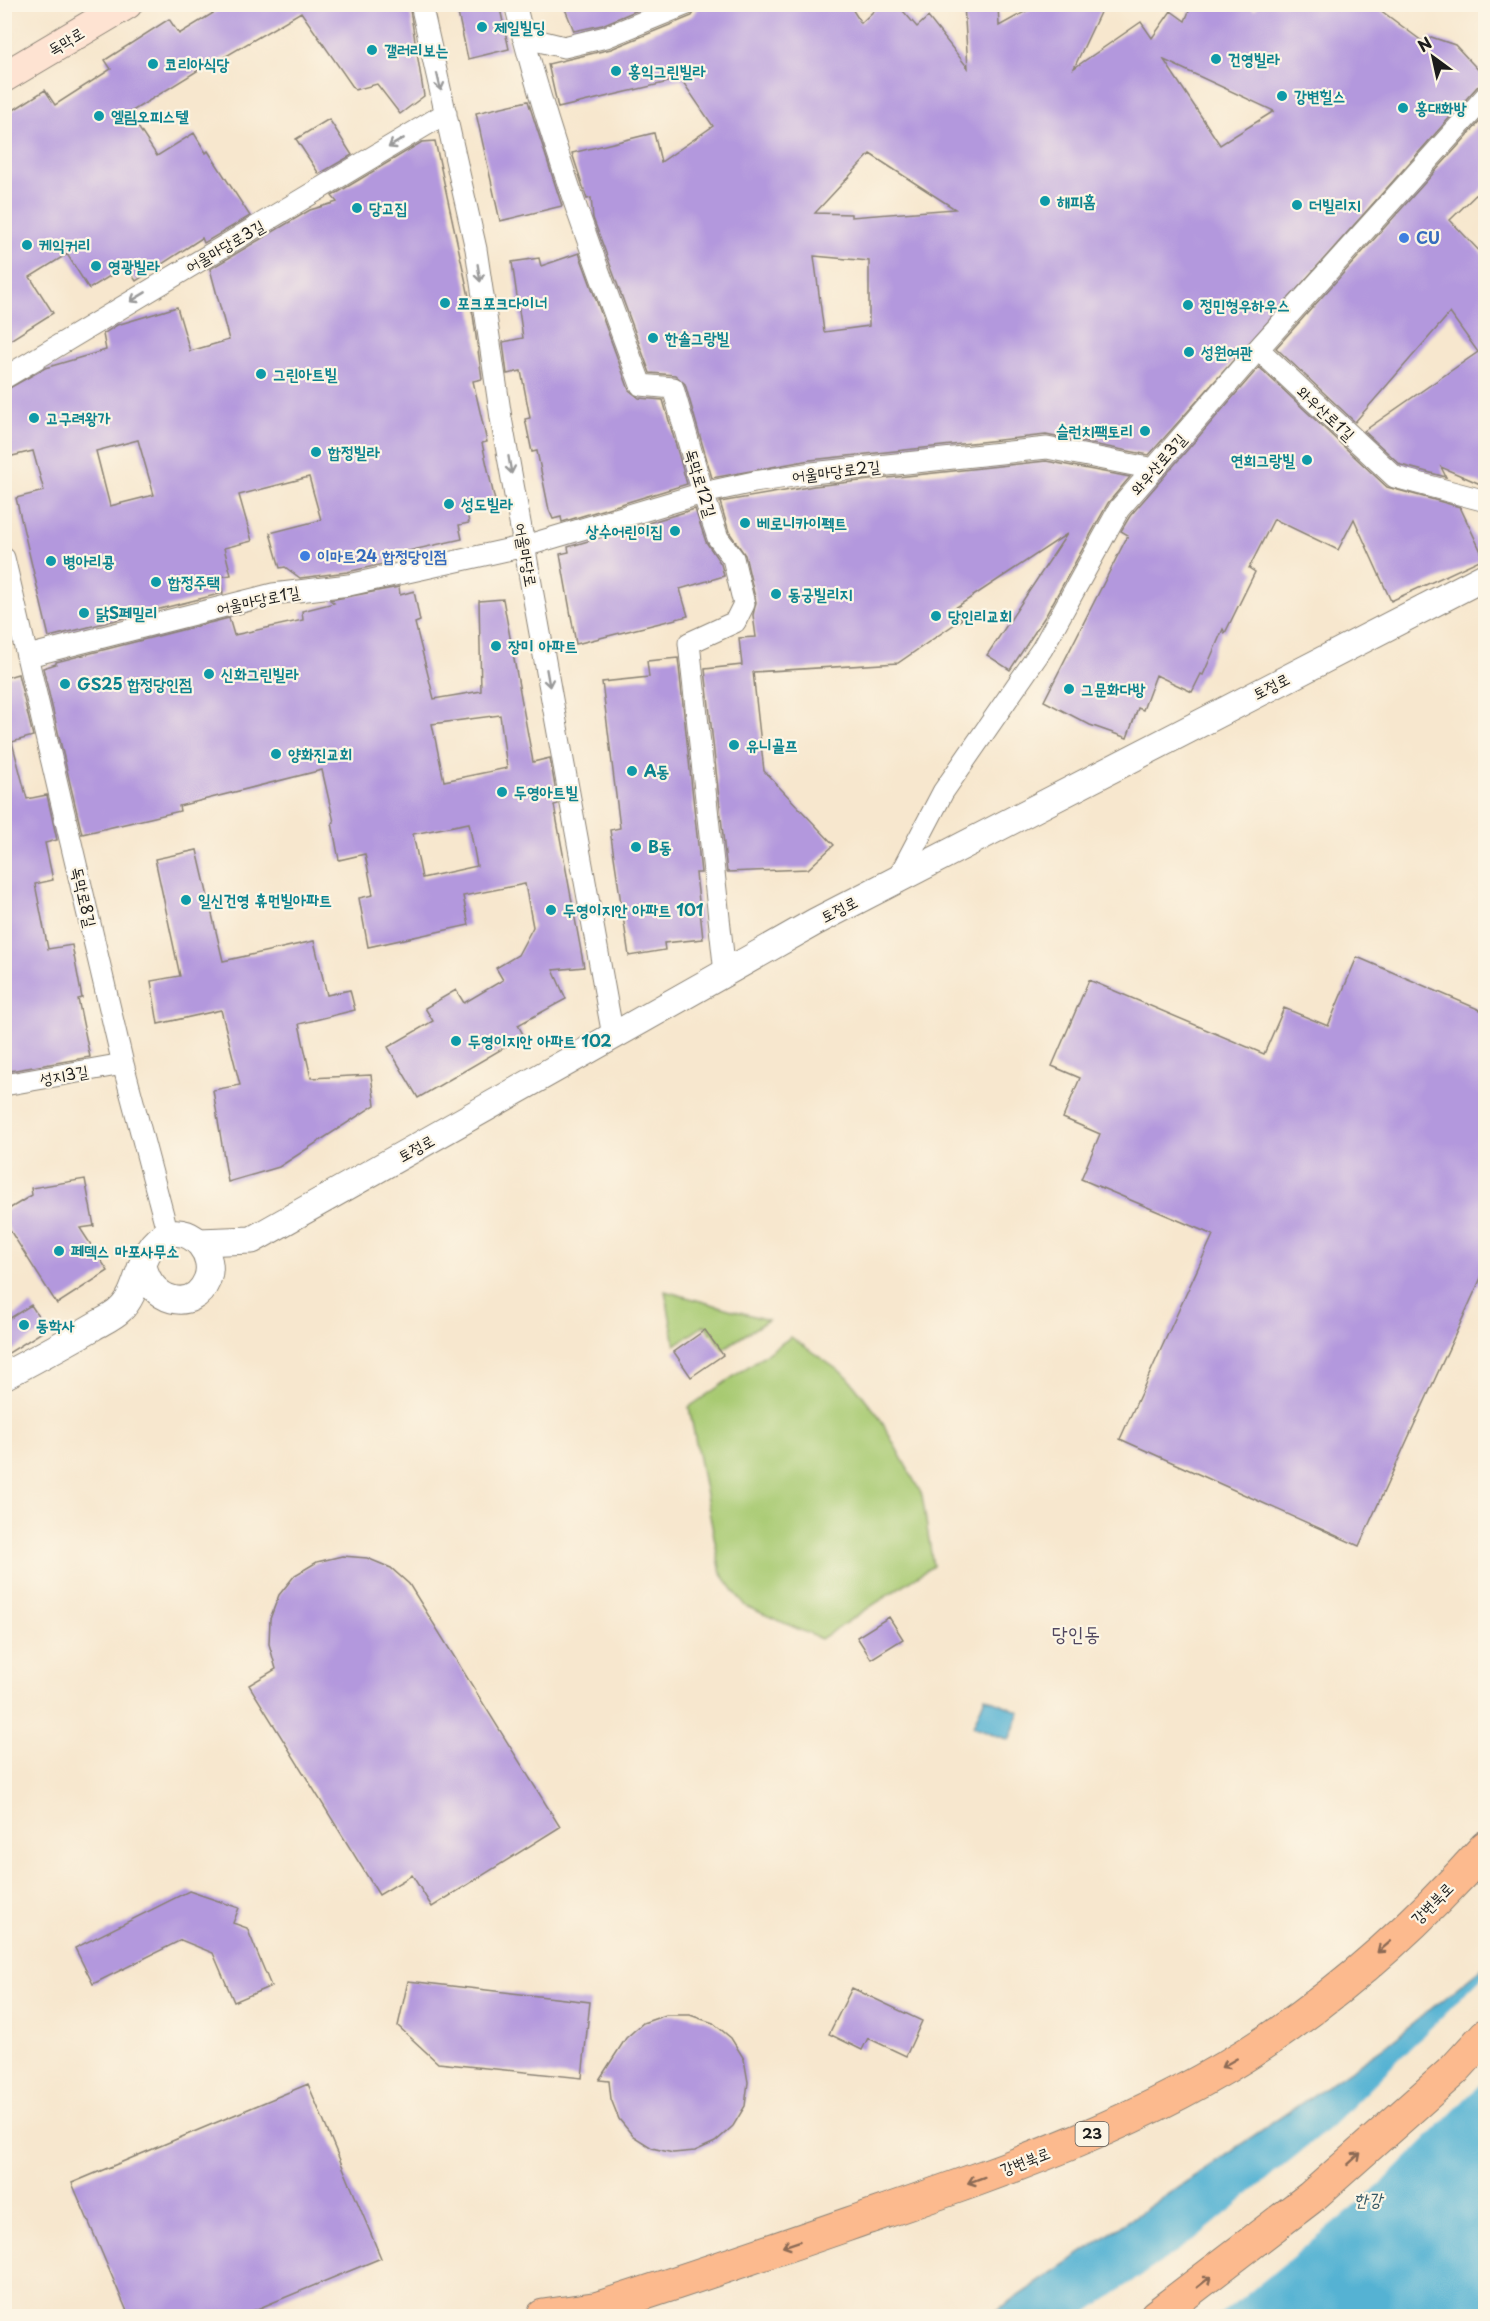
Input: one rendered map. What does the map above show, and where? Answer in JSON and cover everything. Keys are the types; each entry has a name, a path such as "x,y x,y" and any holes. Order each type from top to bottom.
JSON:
{"highway":[{"name":"강변북로","path":"543,2316 598,2310 974,2181 1083,2138 1186,2088 1267,2041 1331,1992 1407,1928 1485,1846"},
{"path":"1156,2316 1310,2198 1454,2070 1485,2035"}],"main road":[{"name":"독막로","path":"4,77 127,4"}],"street":[{"name":"어울마당로","path":"421,4 476,249 501,418 613,1036"},
{"name":"독막로12길","path":"515,4 536,89 640,385 673,388 703,494 718,538 733,558 744,604 735,622 689,643 725,973"},
{"path":"523,38 564,47 606,37 687,4"},
{"name":"와우산로3길","path":"897,880 943,792 1042,649 1119,509 1258,349 1485,96"},
{"name":"어울마당로3길","path":"4,378 446,113"},
{"name":"와우산로1길","path":"1258,349 1395,477 1485,501"},
{"name":"어울마당로2길","path":"525,546 703,494 812,473 1047,448 1154,469"},
{"name":"어울마당로1길","path":"28,656 273,594 349,585 525,546"},
{"name":"독막로8길","path":"4,558 123,1064 168,1234"},
{"name":"토정로","path":"199,1242 252,1240 725,973 897,880 1485,576"},
{"name":"성지3길","path":"4,1085 123,1064"},
{"path":"121,1310 134,1289 152,1246 168,1234 187,1234 199,1242 208,1263 207,1279"},
{"path":"4,1376 121,1310 166,1299 187,1298 198,1291 207,1279 252,1240"},
{"path":"143,1265 146,1279 155,1291 166,1299"}],"green space":[{"path":"665,1291 768,1320 723,1349 705,1325 675,1345"},
{"path":"791,1337 848,1377 878,1415 922,1495 933,1566 821,1639 745,1606 721,1573 689,1407"}],"water":[{"path":"985,1697 1020,1712 1009,1740 973,1726"},
{"name":"한강","path":"1485,1965 1485,2316 989,2316 1384,2047"}],"pier":[{"path":"1485,1974 1485,2079 1381,2184 1240,2300 1216,2316 1082,2316 1194,2240 1331,2127"}],"building":[{"path":"228,4 409,4 424,96 400,114 377,84 355,90 301,12 206,68 205,66 129,113 157,156 194,133 250,216 204,243 202,238 136,281 126,266 89,289 67,254 30,277 53,313 4,344 4,116 45,90 55,105 111,69 105,60 169,19 179,34"},
{"name":"제일빌딩","path":"456,4 499,4 509,49 468,59"},
{"path":"563,4 652,4 602,25 574,31"},
{"path":"700,4 849,4 861,23 881,4 897,4 917,27 928,17 968,68 964,4 998,4 999,26 1039,4 1104,4 1074,68 1141,22 1152,38 1171,11 1185,21 1192,4 1242,4 1255,10 1258,4 1372,4 1426,44 1431,37 1455,45 1485,77 1485,84 1477,87 1149,455 1046,435 810,460 712,478 685,384 675,375 650,373 593,218 591,198 587,199 572,153 654,133 661,162 713,126 681,79 558,108 548,64 611,49 692,16","holes":["1164,60 1274,111 1220,145","870,154 955,209 851,217 851,214 815,213","814,256 869,261 869,326 824,332"]},
{"path":"528,101 562,206 500,221 476,113"},
{"path":"1485,116 1485,186 1450,220 1485,257 1485,486 1441,467 1446,477 1401,465 1364,431 1478,352 1450,313 1355,422 1276,348"},
{"path":"329,119 352,155 319,174 296,139"},
{"path":"435,141 473,315 482,379 473,381 487,442 482,443 495,501 466,507 469,523 459,525 462,539 390,555 392,562 347,572 300,578 285,567 280,568 270,533 321,520 309,477 239,495 252,541 224,548 231,575 220,577 223,593 49,637 16,498 44,491 33,451 4,458 4,391 45,368 106,350 103,334 117,325 177,307 190,351 229,340 210,269 310,210 337,202 332,196 422,142","holes":["138,440 154,495 110,506 96,451"]},
{"path":"579,253 629,390 639,398 663,400 687,484 562,522 561,517 553,519 549,510 537,451 532,452 525,419 530,418 521,371 507,374 503,342 523,338 512,262 539,258 541,266"},
{"path":"1259,367 1387,487 1460,507 1484,558 1391,601 1354,519 1338,550 1274,519 1249,568 1255,572 1225,633 1223,629 1203,675 1201,674 1192,692 1156,675 1143,710 1138,708 1127,738 1090,725 1044,701 1128,535 1121,531 1130,516"},
{"path":"1046,461 1130,477 1108,503 1046,615 1010,670 987,655 1067,534 955,608 962,619 898,663 753,672 764,771 834,845 808,869 727,872 705,669 742,665 739,638 756,637 753,615 756,602 745,555 729,532 720,502 814,486"},
{"path":"695,509 706,542 721,564 724,576 680,589 688,616 576,644 560,554 569,552 568,547"},
{"path":"399,587 400,595 414,591 420,621 415,623 434,699 481,691 479,601 503,599 533,762 550,758 558,804 554,805 584,967 553,970 566,999 518,1025 524,1036 418,1098 388,1047 433,1021 425,1008 456,990 464,1003 503,980 496,968 518,955 533,927 525,884 463,896 469,925 368,947 359,898 373,895 365,854 339,860 332,823 334,822 322,770 179,806 180,811 82,834 43,668 56,664 56,662 229,618 234,635 303,620 302,611 334,603 330,600","holes":["500,715 507,768 444,781 432,724","469,823 477,866 422,878 413,834"]},
{"path":"678,658 701,873 696,873 703,939 664,943 665,950 629,956 610,830 620,828 602,682 649,677 647,661"},
{"path":"18,674 33,736 12,742 27,799 47,795 57,840 45,843 53,880 35,884 48,949 72,945 82,998 78,999 90,1057 4,1072 4,678"},
{"path":"197,850 223,961 314,941 327,995 350,990 355,1010 299,1024 311,1078 371,1075 375,1105 279,1167 228,1182 213,1090 240,1085 221,1010 158,1024 151,981 180,976 155,859"},
{"path":"1357,957 1485,1012 1485,1269 1359,1546 1120,1439 1213,1235 1081,1179 1100,1134 1063,1118 1080,1078 1052,1066 1089,980 1264,1054 1284,1008 1328,1026"},
{"name":"페덱스 마포사무소","path":"85,1179 94,1226 80,1228 108,1271 57,1304 4,1221 4,1212 32,1195 31,1188"},
{"name":"동학사","path":"31,1305 47,1329 4,1356 4,1322"},
{"path":"705,1330 723,1355 691,1377 674,1352"},
{"path":"342,1556 367,1558 391,1568 409,1584 560,1827 432,1907 412,1875 379,1895 249,1685 276,1669 269,1644 270,1619 279,1595 295,1575 317,1562"},
{"path":"889,1617 903,1639 871,1659 857,1637"},
{"path":"189,1891 239,1908 233,1923 247,1928 271,1986 234,2002 213,1953 181,1940 93,1984 75,1948"},
{"path":"408,1981 590,2002 582,2078 438,2063 398,2026"},
{"path":"852,1988 922,2021 906,2056 868,2038 862,2050 829,2034"},
{"path":"666,2015 690,2015 713,2023 731,2038 744,2059 748,2082 745,2106 733,2126 715,2142 695,2151 673,2153 652,2148 633,2136 619,2119 611,2099 609,2081 599,2080 626,2038 643,2023"},
{"path":"308,2084 381,2258 240,2316 129,2316 72,2183"}],"place":[{"name":"제일빌딩","path":"482,27"},
{"name":"갤러리보는","path":"372,50"},
{"name":"건영빌라","path":"1216,59"},
{"name":"코리아식당","path":"153,64"},
{"name":"홍익그린빌라","path":"616,71"},
{"name":"강변힐스","path":"1282,96"},
{"name":"홍대화방","path":"1403,108"},
{"name":"엘림오피스텔","path":"99,116"},
{"name":"해피홈","path":"1045,201"},
{"name":"더빌리지","path":"1297,205"},
{"name":"당고집","path":"357,208"},
{"name":"CU","path":"1404,238"},
{"name":"케익커리","path":"27,245"},
{"name":"영광빌라","path":"96,266"},
{"name":"포크포크다이너","path":"445,303"},
{"name":"정민형우하우스","path":"1188,305"},
{"name":"한솔그랑빌","path":"653,338"},
{"name":"성원여관","path":"1189,352"},
{"name":"그린아트빌","path":"261,374"},
{"name":"고구려왕가","path":"34,418"},
{"name":"슬런치팩토리","path":"1145,431"},
{"name":"합정빌라","path":"316,452"},
{"name":"연희그랑빌","path":"1307,460"},
{"name":"성도빌라","path":"449,504"},
{"name":"베로니카이펙트","path":"745,523"},
{"name":"상수어린이집","path":"675,531"},
{"name":"이마트24 합정당인점","path":"305,556"},
{"name":"병아리콩","path":"51,561"},
{"name":"합정주택","path":"156,582"},
{"name":"동궁빌리지","path":"776,594"},
{"name":"닭S페밀리","path":"84,613"},
{"name":"당인리교회","path":"936,616"},
{"name":"장미 아파트","path":"496,646"},
{"name":"신화그린빌라","path":"209,674"},
{"name":"GS25 합정당인점","path":"65,684"},
{"name":"그문화다방","path":"1069,689"},
{"name":"유니골프","path":"734,745"},
{"name":"양화진교회","path":"276,754"},
{"name":"A동","path":"632,771"},
{"name":"두영아트빌","path":"502,792"},
{"name":"B동","path":"636,847"},
{"name":"일신건영 휴먼빌아파트","path":"186,900"},
{"name":"두영이지안 아파트 101","path":"551,910"},
{"name":"두영이지안 아파트 102","path":"456,1041"},
{"name":"페덱스 마포사무소","path":"59,1251"},
{"name":"동학사","path":"24,1325"}],"district":[{"name":"당인동","path":"1076,1634"}]}
